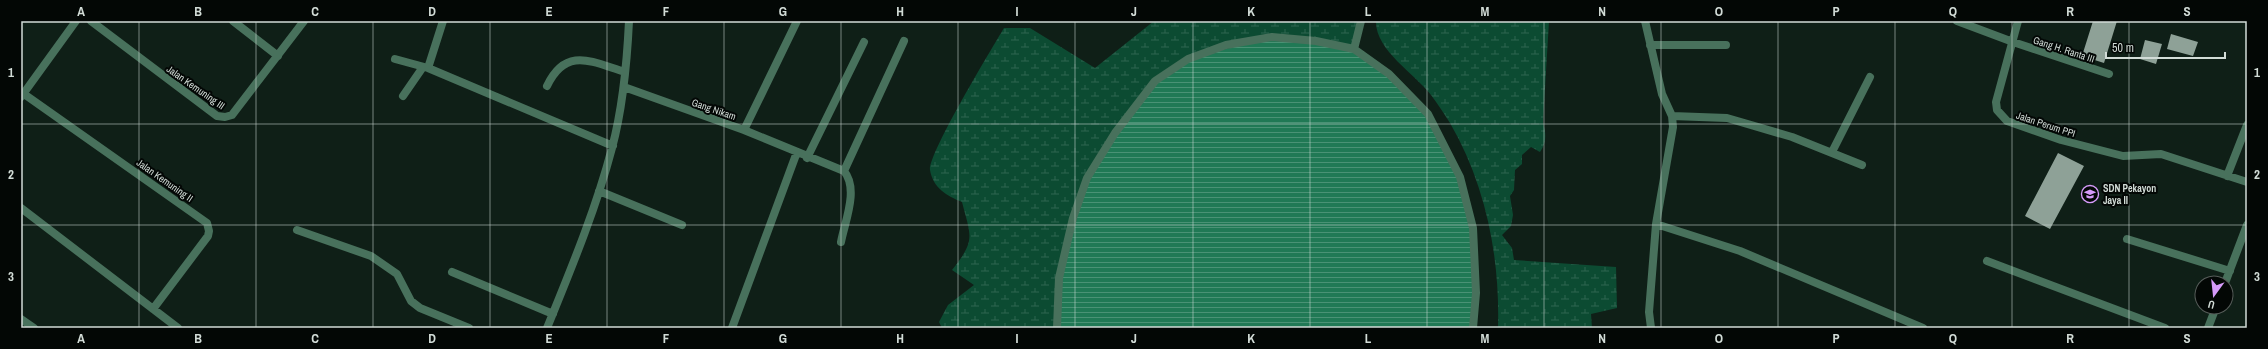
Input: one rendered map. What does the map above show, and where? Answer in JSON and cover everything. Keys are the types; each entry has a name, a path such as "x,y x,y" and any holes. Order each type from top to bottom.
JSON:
{"street":[{"path":"23,96 76,21"},
{"name":"Jalan Kemuning III","path":"91,21 189,96 221,117 232,115 304,21"},
{"path":"234,21 278,56"},
{"path":"403,96 426,68 443,21"},
{"path":"548,328 599,190 613,146 624,87 629,21"},
{"path":"744,130 797,21"},
{"path":"1354,49 1361,21"},
{"path":"1645,21 1662,94 1672,116 1672,139 1656,224 1650,305 1651,328"},
{"name":"Gang H. Ranta III","path":"1957,21 2013,42 2109,74"},
{"name":"Jalan Perum PPI","path":"2018,21 1996,102 1997,110 2007,121 2109,154 2135,156 2161,154 2227,176"},
{"path":"1057,328 1059,278 1073,218 1087,178 1115,133 1155,81 1188,59 1226,45 1267,38 1316,41 1354,49 1389,74 1428,114 1460,177 1473,228 1476,293 1473,328"},
{"path":"841,242 851,183 844,171 904,41"},
{"path":"807,158 864,42"},
{"path":"1650,44 1726,45"},
{"path":"395,59 426,68 613,146"},
{"path":"547,86 558,68 578,59 625,72"},
{"path":"1832,152 1870,78"},
{"name":"Gang Nikam","path":"624,87 744,130 797,152 807,158 844,171"},
{"name":"Jalan Kemuning II","path":"23,96 207,223 209,231 208,236 153,309"},
{"path":"1672,116 1727,118 1792,137 1862,165"},
{"path":"2247,125 2227,176 2247,182"},
{"path":"732,328 797,152"},
{"path":"599,190 682,225"},
{"path":"21,208 178,328"},
{"path":"1656,224 1740,252 1923,328"},
{"path":"2228,275 2247,225"},
{"path":"297,230 371,256 397,274 411,302 420,308 469,328"},
{"path":"2128,238 2230,271"},
{"path":"1987,261 2165,328"},
{"path":"452,272 553,314"},
{"path":"2208,328 2213,315"},
{"path":"21,319 34,328"}],"green space":[{"path":"1154,21 1361,21 1354,49 1057,328 942,328 939,322 948,305 974,285 952,270 960,260 968,245 968,223 962,202 946,194 934,182 930,170 932,160 949,123 1004,28 1030,28 1095,68"},
{"path":"1376,21 1549,21 1543,122 1545,141 1540,152 1531,147 1522,155 1522,164 1515,170 1514,190 1510,196 1513,215 1511,226 1502,235 1512,248 1514,260 1616,267 1617,308 1591,314 1592,328 1498,328 1498,301 1493,248 1482,196 1473,171 1450,123 1439,105 1424,87 1389,52 1377,32"}],"shaded area":[{"path":"1272,37 1354,49 1389,74 1428,114 1449,153 1473,228 1473,328 1057,328 1059,278 1087,178 1155,81 1188,59"}],"building":[{"path":"2093,21 2117,21 2104,63 2082,56"},
{"path":"2171,34 2198,42 2193,56 2167,49"},
{"path":"2145,40 2162,44 2156,64 2140,59"},
{"path":"2058,153 2084,166 2050,229 2025,216"}],"place":[{"name":"SDN Pekayon Jaya II","path":"2090,194"}]}
